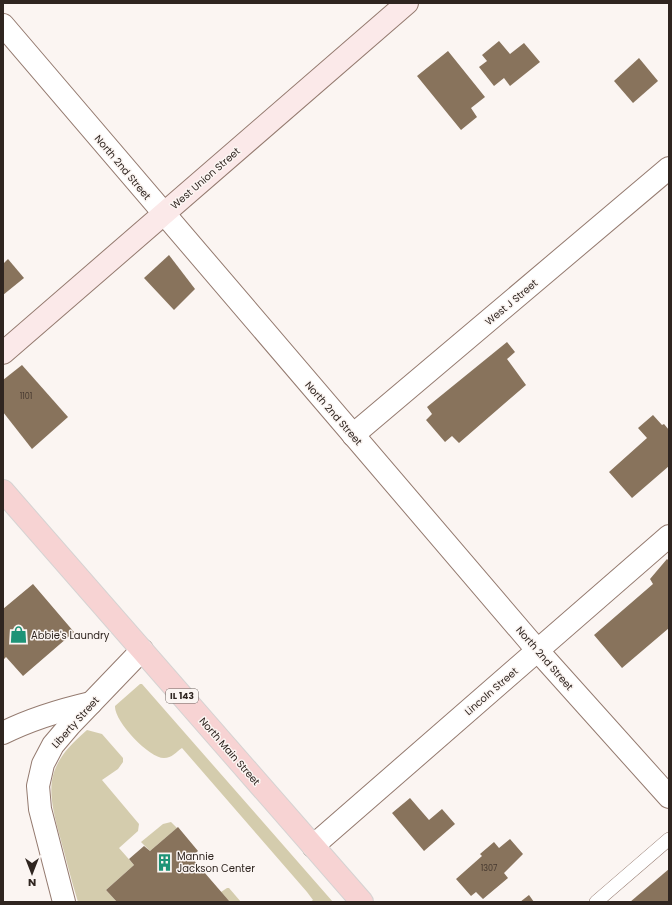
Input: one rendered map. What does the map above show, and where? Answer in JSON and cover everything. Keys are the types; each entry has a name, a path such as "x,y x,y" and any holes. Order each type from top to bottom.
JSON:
{"main road":[{"name":"North Main Street","path":"3,491 362,902"}],"street":[{"name":"West Union Street","path":"3,353 407,3"},
{"name":"North 2nd Street","path":"3,25 538,651 669,797"},
{"name":"West J Street","path":"353,435 669,168"},
{"name":"Lincoln Street","path":"313,846 669,536"},
{"name":"Liberty Street","path":"64,902 40,809 38,786 43,764 52,745 142,650"},
{"path":"3,733 23,723 62,710 91,703"}],"lane":[{"path":"596,902 669,839"}],"shaded area":[{"path":"140,684 142,684 333,902 310,902 313,900 307,892 182,748 167,758 158,756 142,746 126,729 116,713 115,706"},
{"path":"87,730 102,734 123,758 123,762 118,769 102,780 139,824 138,831 119,848 134,865 106,890 117,902 78,902 52,804 52,778 56,766 73,743"},
{"path":"171,822 177,828 150,851 141,842 163,824"},
{"path":"229,888 241,902 230,902 221,892"}],"building":[{"path":"499,41 510,54 524,43 540,62 510,86 504,78 494,86 479,67 487,61 482,55"},
{"path":"448,51 485,97 471,108 477,117 461,130 417,76"},
{"path":"639,58 658,81 633,103 614,81"},
{"path":"169,255 195,289 174,310 144,278"},
{"path":"8,259 24,278 3,295 3,264"},
{"path":"507,342 515,352 507,359 526,385 459,443 452,436 445,442 426,420 432,414 427,407"},
{"path":"22,365 68,417 32,449 3,412 3,380"},
{"path":"653,415 669,430 669,466 632,498 609,472 647,438 638,428"},
{"path":"667,559 669,561 669,628 622,668 594,635 653,584 650,579"},
{"path":"33,584 74,632 23,676 6,657 3,660 3,609"},
{"path":"410,798 429,820 442,809 455,824 424,851 392,813"},
{"name":"Mannie Jackson Center","path":"178,827 198,851 191,857 230,902 117,902 106,890 134,865 129,859 144,846 150,851"},
{"path":"510,839 523,854 504,873 508,878 483,899 476,892 471,896 456,879 482,856 480,854 494,842 499,848"},
{"path":"669,869 669,902 630,902"},
{"path":"529,895 534,902 520,902"}],"place":[{"name":"Abbie's Laundry","path":"18,635"},
{"name":"Mannie Jackson Center","path":"164,862"}]}
